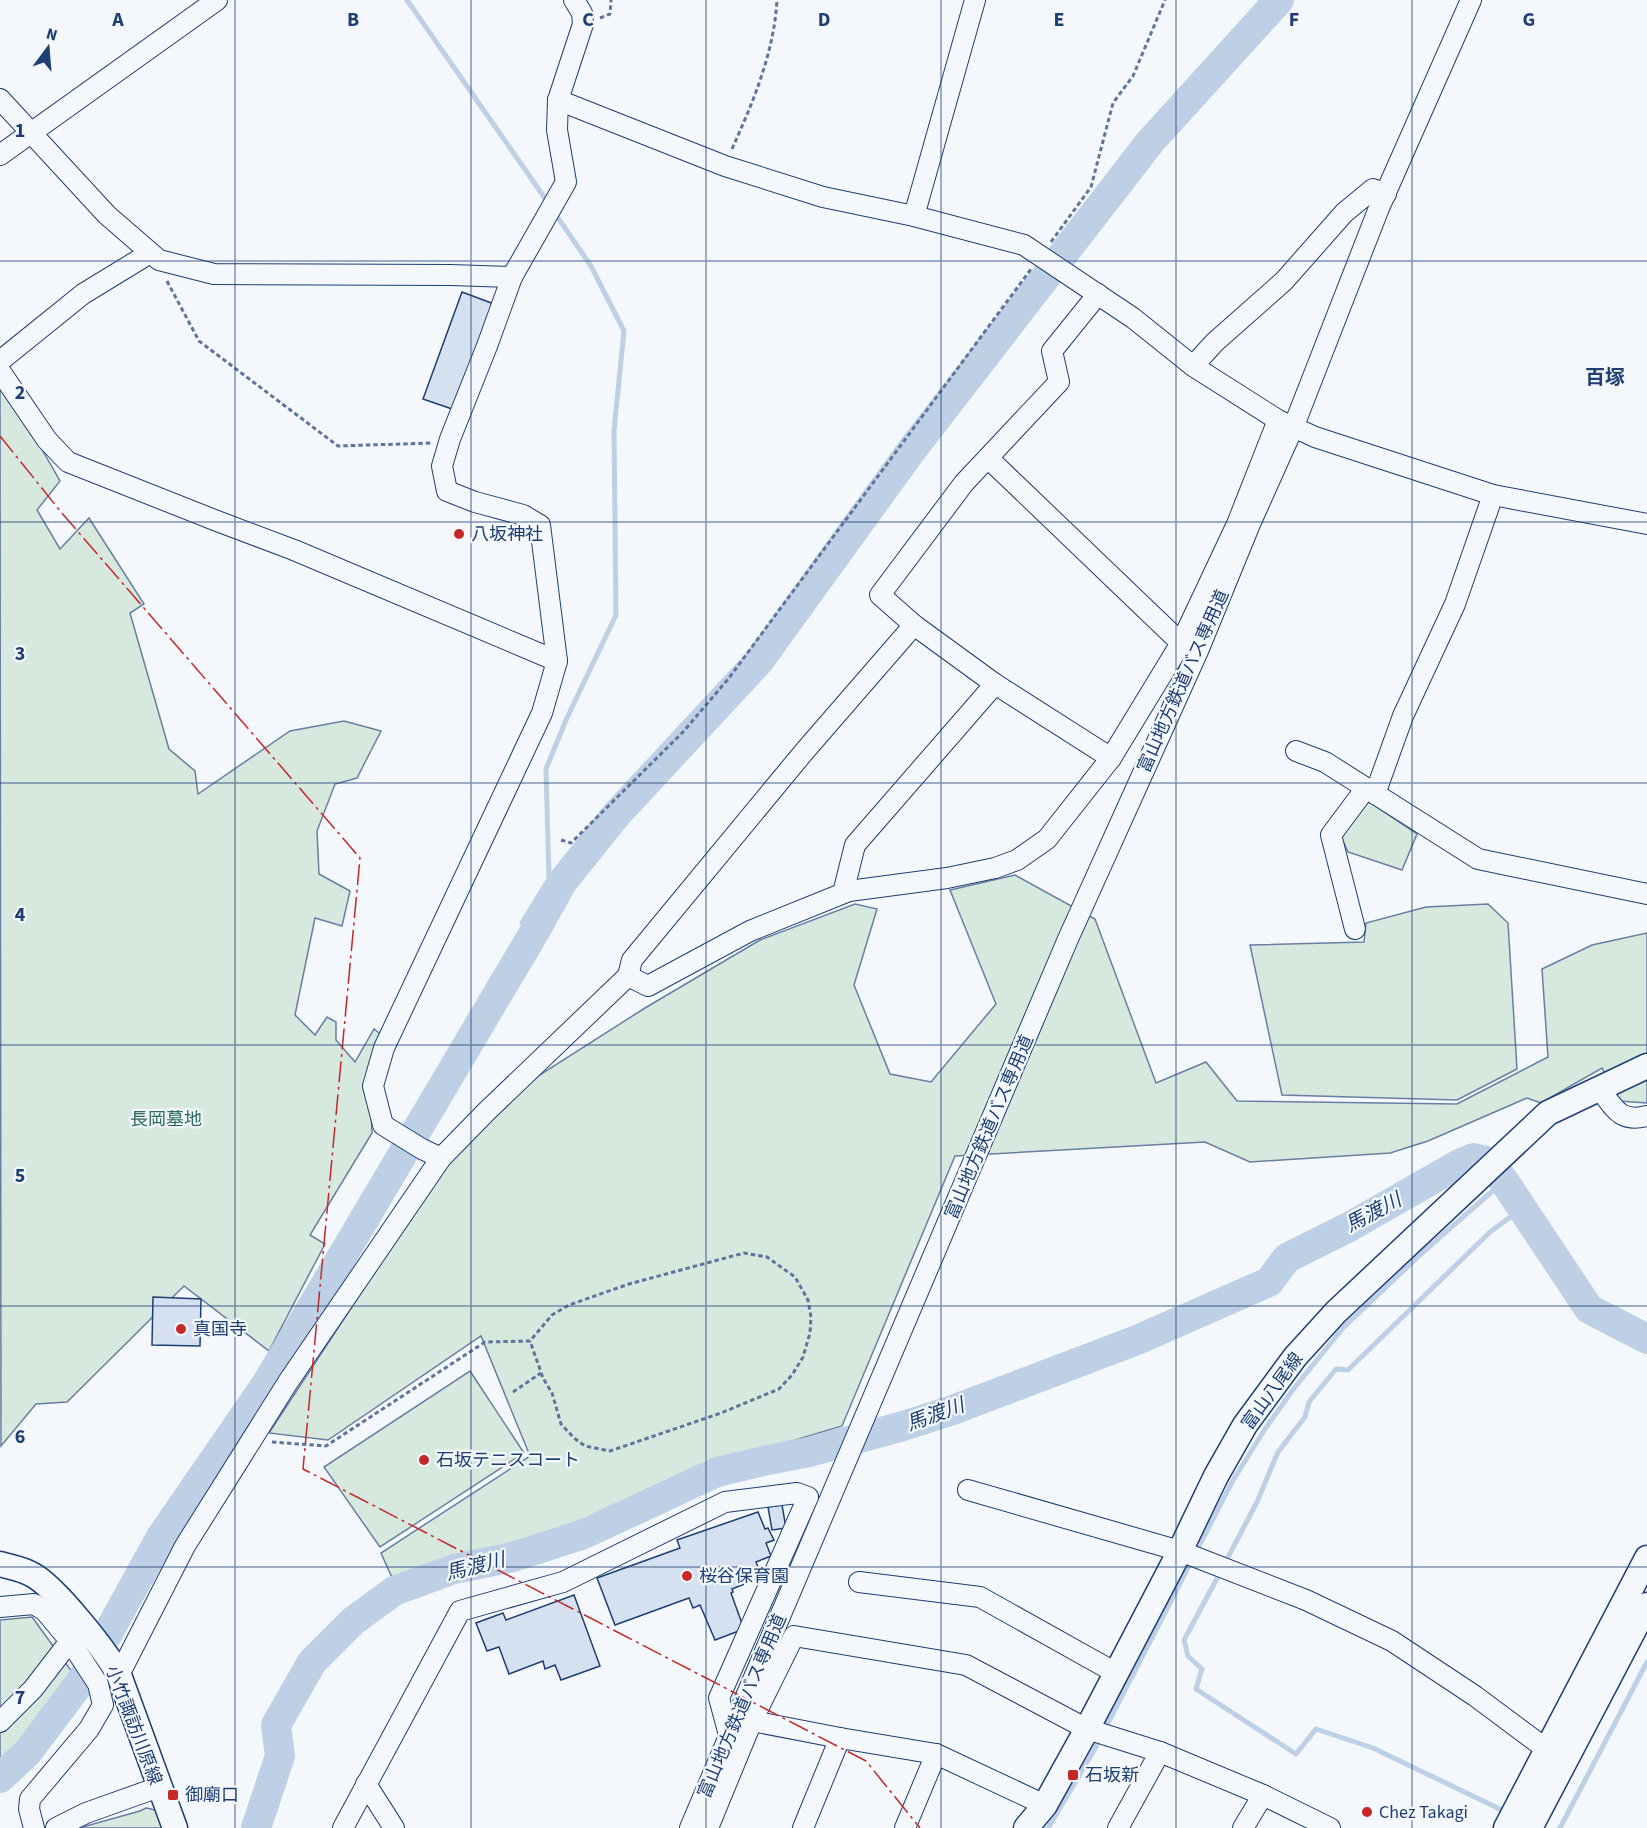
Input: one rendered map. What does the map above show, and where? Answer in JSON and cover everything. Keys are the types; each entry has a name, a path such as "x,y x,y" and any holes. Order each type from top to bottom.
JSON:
{"main road":[{"name":"富山八尾線","path":"1026,1828 1045,1805 1087,1729 1180,1551 1216,1476 1245,1425 1295,1357 1336,1312 1548,1113 1647,1066"},
{"path":"1555,1756 1647,1558"},
{"name":"小竹諏訪川原線","path":"0,1564 32,1574 50,1589 77,1633 116,1669 175,1828"},
{"path":"1515,1827 1555,1756 1647,1605"}],"street":[{"path":"0,155 217,0"},
{"path":"441,1158 383,1125 373,1086 384,1048 542,713 557,661 540,525 524,515 475,502 447,491 442,466 449,442 512,278 566,182 557,130 558,100 583,24 582,14 573,0"},
{"path":"914,216 975,0"},
{"path":"628,976 648,986 750,931 843,893 947,878 995,868 1017,860 1047,839 1112,758 1181,643 1286,424 1471,0"},
{"path":"0,99 107,215 154,257 214,274 451,275 512,278"},
{"path":"558,100 725,166 823,198 914,216 1024,245 1133,318 1193,366 1286,424 1315,437 1493,495 1647,524"},
{"path":"1193,366 1215,342 1284,281 1344,213 1373,189 1386,194"},
{"path":"0,361 83,294 154,257"},
{"path":"1098,294 1052,351 1059,382 964,483 880,595 914,625 995,684 1112,758"},
{"path":"0,371 47,440 68,462 294,550 557,661"},
{"name":"富山地方鉄道バス専用道","path":"690,1828 1068,939 1198,651 1250,524 1286,424"},
{"path":"988,458 1181,643"},
{"path":"1355,929 1331,835 1370,791 1455,604 1493,495"},
{"path":"116,1669 185,1546 288,1382 441,1158 628,976 632,960 646,942 914,625"},
{"path":"843,893 855,845 995,684"},
{"path":"1296,751 1325,762 1478,859 1647,894"},
{"path":"1600,1089 1617,1113 1636,1119 1647,1116"},
{"path":"968,1490 1180,1551 1306,1600 1392,1641 1475,1696 1555,1756"},
{"path":"343,1828 460,1611 563,1582 725,1502 797,1493 808,1497 719,1698 729,1735"},
{"path":"859,1582 980,1597 1116,1673"},
{"path":"0,1607 34,1604 77,1633 98,1684 103,1705 89,1729 30,1799 29,1809 34,1828"},
{"path":"0,1722 33,1689 77,1633"},
{"path":"708,1828 752,1720 794,1636 966,1665 1087,1729 1160,1752 1263,1795 1329,1828"},
{"path":"752,1720 936,1754 1045,1805"},
{"path":"803,1828 840,1738"},
{"path":"1118,1828 1160,1752"},
{"path":"905,1828 936,1754"},
{"path":"366,1784 394,1828"},
{"path":"56,1828 86,1813 159,1787"},
{"path":"1243,1828 1263,1795"}],"path":[{"path":"725,166 757,93 776,25 777,0"},
{"path":"561,840 571,843 683,732 729,678 1050,262 1091,188 1113,103 1133,76 1165,0"},
{"path":"154,257 199,341 338,446 449,442"},
{"path":"252,1440 326,1446 485,1342 530,1341 552,1315 569,1305 629,1284 744,1253 767,1257 795,1277 808,1300 811,1317 810,1333 803,1357 780,1389 721,1413 610,1451 585,1446 561,1424 552,1393 541,1373 530,1341"},
{"path":"513,1392 541,1373"}],"green space":[{"name":"長岡墓地","path":"0,384 5,385 60,481 37,510 60,549 89,518 144,604 130,613 169,749 195,771 198,794 290,731 344,721 381,731 357,778 335,784 317,831 319,874 350,891 342,926 315,918 295,1015 315,1035 327,1017 336,1022 336,1040 355,1062 374,1029 384,1037 371,1109 372,1133 310,1235 325,1244 269,1351 184,1286 67,1402 36,1404 1,1446"},
{"path":"1363,798 1417,834 1402,870 1348,852 1340,834"},
{"path":"1015,875 1095,919 1156,1083 1206,1062 1237,1101 1457,1104 1548,1057 1542,969 1592,945 1647,933 1647,1103 1619,1101 1602,1068 1541,1103 1527,1098 1428,1141 1390,1153 1250,1162 1205,1142 955,1156 842,1426 709,1466 594,1522 394,1582 381,1553 530,1456 481,1336 328,1440 269,1433 445,1165 538,1076 645,1008 760,940 855,904 877,909 854,985 890,1074 931,1082 996,1004 950,890"},
{"path":"1488,904 1508,923 1517,1069 1457,1100 1282,1095 1250,945 1364,942 1366,923 1426,907"},
{"name":"石坂テニスコート","path":"470,1371 524,1453 380,1547 324,1467"},
{"path":"32,1617 75,1676 19,1753 0,1770 0,1620"},
{"path":"146,1808 160,1814 166,1828 79,1828 140,1811"}],"building":[{"path":"462,292 494,304 455,410 423,399"},
{"path":"153,1297 201,1299 200,1346 152,1345"},
{"path":"782,1505 786,1528 772,1530 768,1507"},
{"path":"758,1512 765,1529 768,1528 774,1540 766,1543 771,1556 756,1562 762,1577 732,1589 731,1593 744,1629 715,1640 700,1605 693,1608 689,1598 615,1625 597,1578 680,1548 677,1540"},
{"path":"574,1595 600,1666 561,1680 555,1665 545,1669 543,1661 509,1674 499,1647 487,1651 476,1623 503,1613 506,1620"}],"waterway":[{"path":"407,0 549,204"},
{"path":"0,1778 27,1753 82,1680 161,1537 267,1383 563,881 616,815 759,661 911,451 1150,142 1279,0"},
{"path":"535,931 522,923 549,879 546,769 566,720 616,615 614,430 624,331 591,266 554,212"},
{"name":"馬渡川","path":"256,1828 280,1756 276,1725 312,1662 353,1621 394,1591 454,1569 513,1557 584,1534 717,1472 809,1452 903,1426 950,1411 1137,1340 1269,1282 1287,1258 1349,1227 1461,1163 1474,1158 1487,1161 1504,1181 1589,1309 1647,1339"},
{"path":"1196,1552 1232,1482 1265,1429 1295,1387 1343,1328 1422,1253 1504,1181"},
{"path":"1225,1563 1257,1502 1278,1452 1305,1417 1309,1402 1336,1369 1348,1370 1490,1232 1509,1218 1525,1212"},
{"path":"1048,1828 1092,1754 1192,1560"},
{"path":"1221,1571 1184,1640 1188,1656 1202,1669 1196,1689 1296,1754 1316,1729 1373,1748 1506,1812"},
{"path":"1560,1828 1647,1662"}],"power":[{"path":"0,436 61,512 360,858 303,1469 866,1761 920,1828"}],"place":[{"name":"八坂神社","path":"459,534"},
{"name":"真国寺","path":"181,1329"},
{"name":"石坂テニスコート","path":"424,1460"},
{"name":"桜谷保育園","path":"687,1576"},
{"name":"石坂新","path":"1073,1775"},
{"name":"御廟口","path":"173,1795"},
{"name":"Chez Takagi","path":"1367,1812"}],"district":[{"name":"百塚","path":"1605,377"}]}
